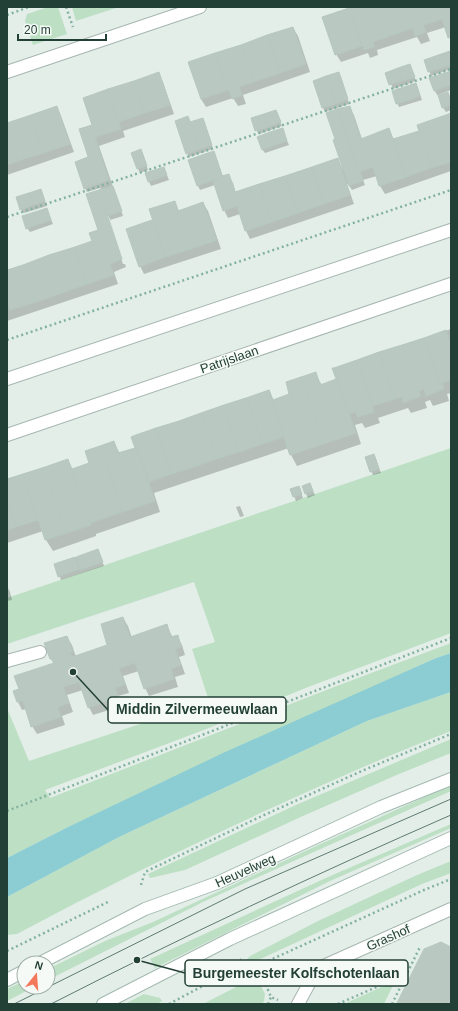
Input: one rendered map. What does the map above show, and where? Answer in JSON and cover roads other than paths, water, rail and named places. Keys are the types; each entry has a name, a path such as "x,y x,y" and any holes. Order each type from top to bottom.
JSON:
{"street":[{"path":"7,71 200,7"},
{"path":"7,379 451,230"},
{"name":"Patrijslaan","path":"7,435 451,284"},
{"path":"7,661 40,652"},
{"name":"Heuvelweg","path":"55,955 145,908 217,883 381,807 451,779"},
{"path":"104,1004 230,938 451,838"},
{"name":"Grashof","path":"298,1004 317,969 451,909"},
{"path":"7,980 16,975"}],"water":[{"path":"451,653 451,692 367,721 119,837 7,897 7,858 223,753 436,658"}],"tram line":[{"path":"14,1004 245,889 451,799"},
{"path":"51,1004 250,906 451,815"}],"place":[{"name":"Middin Zilvermeeuwlaan","path":"73,672"},
{"name":"Burgemeester Kolfschotenlaan","path":"137,960"}]}
